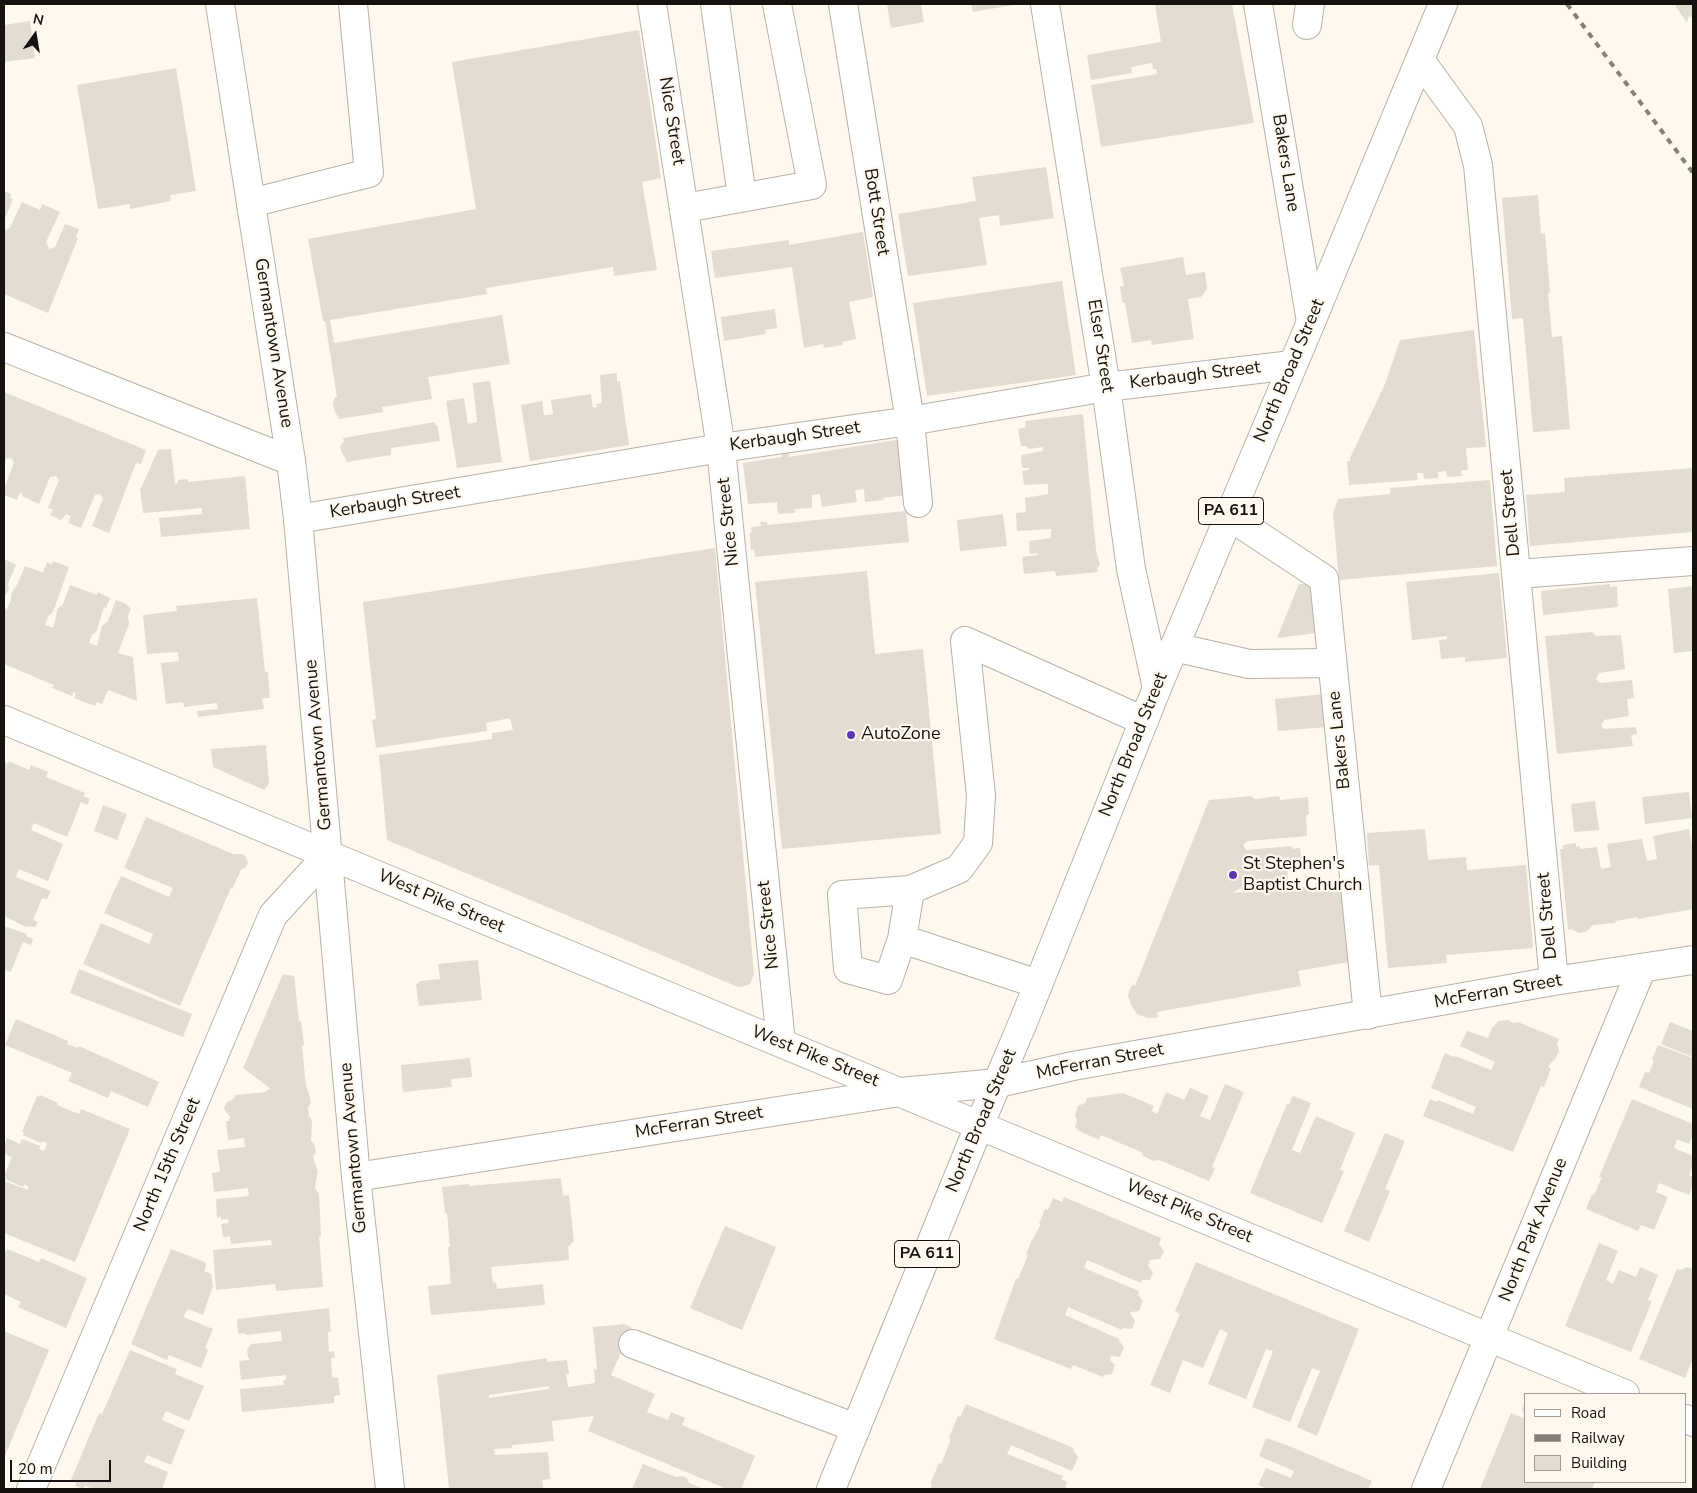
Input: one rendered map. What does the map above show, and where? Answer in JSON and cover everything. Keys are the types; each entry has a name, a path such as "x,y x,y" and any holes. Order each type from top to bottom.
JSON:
{"street":[{"name":"Germantown Avenue","path":"220,4 291,461 298,518 356,1177 390,1489"},
{"path":"251,204 369,173 353,4"},
{"name":"Nice Street","path":"652,4 722,448 781,1043"},
{"path":"715,4 742,197"},
{"path":"685,208 812,185 777,4"},
{"name":"Bott Street","path":"843,4 910,421 918,503"},
{"name":"Elser Street","path":"1045,4 1106,386 1131,569 1157,688"},
{"name":"Bakers Lane","path":"1258,4 1311,322"},
{"name":"North Broad Street","path":"831,1489 998,1083 1157,688 1443,4"},
{"name":"Dell Street","path":"1420,60 1468,126 1478,165 1554,981"},
{"path":"4,347 291,461"},
{"name":"Kerbaugh Street","path":"298,518 722,448 910,421 1106,386 1292,365"},
{"name":"Bakers Lane","path":"1228,516 1324,579 1368,1015"},
{"path":"1517,574 1693,561"},
{"path":"910,890 902,940 888,980 848,969 842,895 910,890 958,869 978,843 981,796 965,641 1144,721"},
{"path":"1174,647 1249,664 1332,663"},
{"name":"West Pike Street","path":"4,720 1623,1393"},
{"name":"North 15th Street","path":"31,1489 273,915 328,855"},
{"path":"902,940 1038,984"},
{"name":"McFerran Street","path":"356,1177 900,1092 998,1083 1073,1066 1554,981 1641,970 1693,960"},
{"name":"North Park Avenue","path":"1426,1489 1641,970"},
{"path":"633,1344 856,1428"}],"building":[{"path":"887,4 921,4 924,22 891,28"},
{"path":"971,4 1012,4 1013,5 973,12"},
{"path":"1155,4 1232,4 1254,123 1101,147 1091,85 1157,74 1156,69 1153,69 1152,63 1131,67 1132,73 1091,80 1087,55 1161,42"},
{"path":"1674,4 1693,4 1693,18 1689,16 1687,23"},
{"path":"30,21 35,58 4,62 4,25"},
{"path":"639,30 661,178 642,182 657,270 614,276 613,267 486,288 487,294 330,320 334,343 502,315 510,364 428,377 432,399 382,407 383,412 339,419 333,403 335,397 337,397 325,321 323,321 308,239 476,209 452,62"},
{"path":"176,68 196,191 170,195 171,201 130,209 130,204 98,209 77,85"},
{"path":"1046,167 1054,218 1000,226 999,215 979,218 987,265 908,276 898,214 976,201 972,177"},
{"path":"4,191 11,194 10,198 13,199 4,221"},
{"path":"1538,195 1541,234 1545,233 1552,337 1562,336 1570,429 1533,432 1523,318 1512,319 1502,198"},
{"path":"22,202 40,210 42,204 60,212 46,242 49,249 55,247 65,224 79,229 76,237 78,238 48,313 4,294 4,230 10,228"},
{"path":"863,232 873,297 849,302 856,339 842,342 843,345 824,348 823,344 804,348 792,267 715,278 711,251 789,240 789,245"},
{"path":"1183,257 1186,275 1205,272 1207,289 1201,297 1188,299 1194,339 1152,345 1151,340 1132,343 1125,303 1122,302 1120,286 1124,286 1120,268"},
{"path":"1062,281 1076,375 927,396 913,303"},
{"path":"775,309 777,328 765,330 766,334 724,341 721,317"},
{"path":"1474,330 1486,447 1466,448 1468,470 1461,470 1462,476 1447,477 1446,471 1438,472 1438,478 1424,479 1423,473 1417,473 1418,480 1349,485 1347,461 1350,461 1385,384 1400,340"},
{"path":"617,373 617,381 620,381 629,445 530,461 521,405 542,401 544,415 548,415 553,414 551,400 591,394 593,408 597,407 596,404 602,403 600,375"},
{"path":"490,381 502,462 457,468 446,401 464,398 468,424 477,422 473,383"},
{"path":"4,392 146,450 141,464 136,463 109,533 92,526 103,499 100,494 95,495 81,528 68,523 71,516 66,514 61,520 50,515 53,509 48,508 59,480 56,476 50,477 39,504 22,496 23,494 20,492 17,500 4,495 14,462 11,458 6,459 4,465"},
{"path":"1083,414 1096,550 1100,565 1097,568 1098,572 1056,576 1055,571 1024,574 1022,557 1038,555 1038,553 1030,554 1029,541 1051,538 1051,529 1017,531 1016,513 1026,512 1025,498 1048,494 1048,484 1024,485 1022,471 1029,470 1029,468 1022,468 1021,455 1043,451 1043,447 1028,449 1027,446 1021,446 1018,429 1026,427 1025,421"},
{"path":"435,422 440,441 391,448 391,455 347,462 342,453 340,446 344,441 343,438"},
{"path":"902,439 907,495 865,502 864,489 855,490 857,502 822,507 820,494 812,495 812,508 795,509 795,513 778,514 777,502 748,504 743,463 782,457 782,453 789,452 789,457"},
{"path":"171,449 175,484 178,483 178,480 188,479 188,482 245,476 250,529 161,537 159,518 202,514 202,508 143,513 140,488 158,450"},
{"path":"1693,468 1693,532 1530,546 1526,495 1565,492 1564,478"},
{"path":"1490,480 1497,566 1339,580 1333,513 1338,499 1390,494 1390,488"},
{"path":"906,511 909,542 755,557 754,549 751,550 751,527 761,526 760,522 767,522 767,525"},
{"path":"1003,514 1007,546 960,551 957,520"},
{"path":"715,548 754,974 750,984 742,987 738,987 387,840 379,755 492,739 492,733 513,730 510,718 486,723 487,731 376,748 372,720 376,719 363,602"},
{"path":"4,559 16,565 8,584 9,589 4,598"},
{"path":"53,561 69,567 53,612 48,616 45,625 53,628 58,608 63,604 70,585 97,595 98,592 110,598 106,608 104,607 96,632 92,635 89,643 97,646 102,626 108,621 116,600 126,604 131,609 128,616 129,624 118,653 133,657 137,701 108,690 102,704 97,702 95,706 74,698 76,693 73,692 72,696 52,688 54,685 4,664 4,608 7,609 13,590 25,566 43,573 47,562 52,565"},
{"name":"AutoZone","path":"867,571 875,654 923,649 941,834 782,849 755,582"},
{"path":"1499,573 1507,658 1465,662 1465,657 1441,659 1439,640 1447,639 1447,636 1412,640 1406,582"},
{"path":"1313,583 1318,633 1277,638 1299,584"},
{"path":"1610,584 1610,587 1617,586 1618,607 1543,615 1541,591"},
{"path":"1693,586 1693,651 1674,653 1668,589"},
{"path":"257,598 265,672 268,672 270,698 262,698 264,709 198,717 197,711 218,709 217,703 184,707 183,702 166,704 161,663 179,661 178,652 147,654 143,615 177,611 176,606"},
{"path":"1592,632 1596,636 1621,635 1625,669 1599,673 1596,679 1600,683 1632,680 1634,698 1627,699 1629,716 1604,720 1601,726 1604,729 1636,727 1637,734 1631,735 1633,746 1557,754 1545,636"},
{"path":"1324,694 1327,727 1278,731 1275,699"},
{"path":"266,745 269,784 264,790 213,767 211,749"},
{"path":"9,761 29,770 31,765 48,772 46,777 85,793 83,796 90,799 87,805 81,802 67,837 34,823 32,827 31,830 63,844 48,881 19,869 16,877 51,891 47,899 42,898 33,920 38,922 35,927 26,927 4,916 4,762 8,764"},
{"path":"1689,792 1692,818 1645,824 1642,797"},
{"path":"1251,796 1255,799 1279,796 1280,800 1308,797 1309,814 1306,815 1307,836 1248,841 1243,845 1246,850 1292,846 1293,849 1300,848 1302,864 1287,865 1288,884 1238,889 1233,893 1341,884 1349,962 1298,971 1301,986 1157,1012 1158,1017 1153,1018 1137,1014 1131,1005 1128,995 1132,985 1135,986 1209,800"},
{"path":"1595,801 1599,830 1574,832 1571,804"},
{"path":"103,805 127,814 117,840 94,831"},
{"path":"146,817 233,854 244,854 248,862 246,867 241,870 232,889 230,888 180,1006 83,964 101,923 149,944 153,934 104,913 121,876 169,897 173,888 124,868"},
{"path":"1425,829 1428,860 1466,857 1467,870 1526,865 1533,948 1446,955 1447,963 1388,968 1379,865 1369,866 1367,833"},
{"path":"1689,829 1693,850 1693,909 1638,919 1638,917 1615,921 1616,923 1593,925 1586,932 1579,933 1571,929 1568,930 1560,849 1563,849 1563,845 1576,843 1576,847 1580,846 1580,849 1597,847 1601,869 1611,867 1607,844 1642,839 1647,861 1657,859 1653,836"},
{"path":"4,926 27,934 26,936 33,939 31,945 23,942 9,972 4,970"},
{"path":"478,960 482,1000 419,1006 416,985 420,981 440,979 438,964"},
{"path":"79,969 192,1014 183,1037 70,993"},
{"path":"283,974 294,976 299,1021 301,1021 306,1086 311,1103 308,1107 309,1116 312,1120 311,1141 316,1152 313,1157 318,1172 315,1186 319,1194 321,1236 319,1236 323,1287 276,1291 275,1284 216,1290 213,1250 272,1245 271,1240 231,1244 230,1236 223,1237 221,1224 229,1223 228,1219 221,1220 221,1217 217,1218 216,1199 249,1196 248,1188 214,1192 212,1173 220,1172 217,1150 245,1147 244,1138 228,1140 226,1121 229,1121 229,1118 231,1118 224,1109 227,1102 234,1099 235,1095 266,1092 271,1089 243,1068"},
{"path":"16,1019 68,1041 67,1044 78,1048 79,1046 159,1082 148,1107 111,1091 108,1098 68,1081 72,1073 5,1045"},
{"path":"1508,1020 1513,1023 1518,1022 1559,1039 1557,1043 1559,1051 1548,1067 1551,1069 1544,1087 1541,1086 1513,1152 1423,1116 1430,1099 1437,1102 1438,1100 1473,1114 1476,1107 1431,1088 1445,1053 1491,1070 1495,1062 1460,1046 1467,1031 1488,1038 1493,1026 1498,1021"},
{"path":"1670,1022 1693,1031 1693,1057 1661,1044"},
{"path":"1658,1045 1693,1058 1693,1109 1639,1087 1645,1072 1649,1073"},
{"path":"470,1058 472,1077 451,1079 452,1087 403,1092 401,1065"},
{"path":"1225,1084 1244,1092 1212,1167 1215,1168 1209,1181 1159,1160 1154,1161 1143,1156 1141,1152 1101,1135 1099,1140 1077,1130 1075,1126 1077,1122 1075,1115 1078,1106 1085,1103 1087,1098 1123,1093 1154,1106 1152,1111 1157,1114 1166,1092 1184,1100 1190,1088 1209,1096 1200,1116 1210,1120"},
{"path":"40,1095 58,1103 57,1105 79,1114 81,1109 130,1129 75,1262 4,1233 4,1181 28,1190 29,1187 24,1184 23,1187 5,1179 6,1176 4,1176 12,1157 4,1154 4,1147 7,1138 20,1144 22,1139 40,1146 39,1149 44,1151 47,1143 42,1141 41,1143 23,1135 24,1132 22,1132 37,1096 39,1097"},
{"path":"1293,1096 1311,1103 1292,1150 1300,1153 1316,1116 1355,1133 1340,1170 1344,1171 1322,1223 1250,1193 1287,1104 1289,1104"},
{"path":"1632,1099 1693,1124 1693,1135 1689,1144 1677,1139 1674,1148 1693,1156 1693,1165 1689,1175 1693,1177 1693,1185 1689,1195 1659,1183 1656,1192 1668,1197 1654,1230 1641,1225 1638,1231 1586,1209 1602,1177 1599,1177"},
{"path":"1385,1133 1405,1141 1385,1189 1390,1191 1369,1242 1344,1231"},
{"path":"561,1178 563,1196 569,1195 574,1242 568,1246 569,1260 491,1267 493,1283 496,1282 497,1289 543,1284 545,1305 431,1315 428,1286 451,1284 447,1213 445,1213 442,1187"},
{"path":"1064,1197 1161,1238 1159,1244 1164,1251 1160,1259 1150,1260 1148,1266 1153,1272 1150,1280 1142,1280 1141,1283 1087,1260 1084,1268 1139,1291 1138,1295 1143,1301 1139,1311 1131,1312 1130,1314 1135,1320 1132,1329 1123,1328 1122,1330 1068,1307 1065,1315 1119,1339 1124,1347 1120,1357 1111,1356 1110,1360 1115,1365 1112,1374 1104,1375 1103,1377 1073,1365 1071,1369 994,1339 1016,1279 1018,1279 1028,1255 1026,1255 1031,1242 1041,1224 1039,1224 1045,1209 1048,1210 1053,1198 1062,1202"},
{"path":"725,1226 776,1247 742,1330 690,1308"},
{"path":"1599,1243 1618,1251 1606,1280 1613,1284 1619,1270 1636,1277 1640,1267 1658,1275 1648,1300 1652,1301 1631,1352 1565,1326"},
{"path":"7,1249 39,1262 41,1258 87,1278 66,1328 18,1307 21,1302 4,1294 4,1255"},
{"path":"171,1249 205,1262 204,1271 211,1274 213,1286 203,1315 188,1309 183,1317 213,1329 205,1348 208,1350 201,1368 169,1355 167,1360 131,1344"},
{"path":"1196,1262 1359,1329 1317,1436 1297,1427 1320,1371 1312,1368 1290,1422 1252,1407 1273,1351 1266,1349 1246,1399 1208,1384 1228,1333 1220,1329 1203,1368 1183,1360 1170,1393 1150,1385 1180,1314 1175,1311"},
{"path":"1687,1267 1693,1269 1693,1358 1685,1378 1639,1359 1677,1269 1681,1270"},
{"path":"329,1308 331,1332 328,1332 329,1352 334,1351 335,1358 331,1358 332,1375 333,1378 338,1377 340,1395 334,1396 334,1403 242,1412 240,1389 284,1385 283,1381 286,1379 286,1375 241,1380 239,1361 250,1360 247,1350 251,1344 282,1341 281,1331 238,1334 237,1319"},
{"path":"625,1324 632,1328 611,1375 655,1394 647,1412 668,1420 671,1412 685,1418 682,1425 755,1456 741,1489 727,1489 588,1431 594,1416 552,1421 554,1441 512,1445 512,1448 494,1449 495,1455 478,1456 548,1452 550,1479 542,1480 543,1489 449,1489 437,1375 547,1358 547,1362 567,1360 569,1374 566,1374 568,1387 595,1383 594,1369 597,1370 593,1327","holes":["549,1386 549,1389 489,1398 489,1395"]},
{"path":"4,1331 49,1350 4,1458"},
{"path":"130,1350 177,1369 175,1374 204,1386 189,1421 166,1411 162,1420 185,1430 171,1465 147,1455 144,1462 168,1472 162,1489 94,1489 85,1486 83,1489 75,1486 76,1482 71,1480 99,1413 102,1414"},
{"path":"966,1404 1074,1448 1073,1450 1078,1457 1072,1471 1011,1445 1007,1454 1063,1476 1061,1479 1067,1482 1065,1489 930,1489 932,1485 930,1484 939,1463 941,1464 958,1416 960,1417"},
{"path":"1511,1413 1523,1418 1524,1416 1524,1483 1595,1483 1592,1489 1480,1489"},
{"path":"1266,1438 1372,1481 1368,1489 1268,1489 1258,1485 1266,1468 1291,1478 1294,1471 1259,1456"},
{"path":"643,1464 676,1477 682,1476 687,1478 689,1483 704,1489 632,1489"}],"railway":[{"path":"1567,4 1693,173"}],"place":[{"name":"AutoZone","path":"851,735"},
{"name":"St Stephen's Baptist Church","path":"1233,875"}]}
